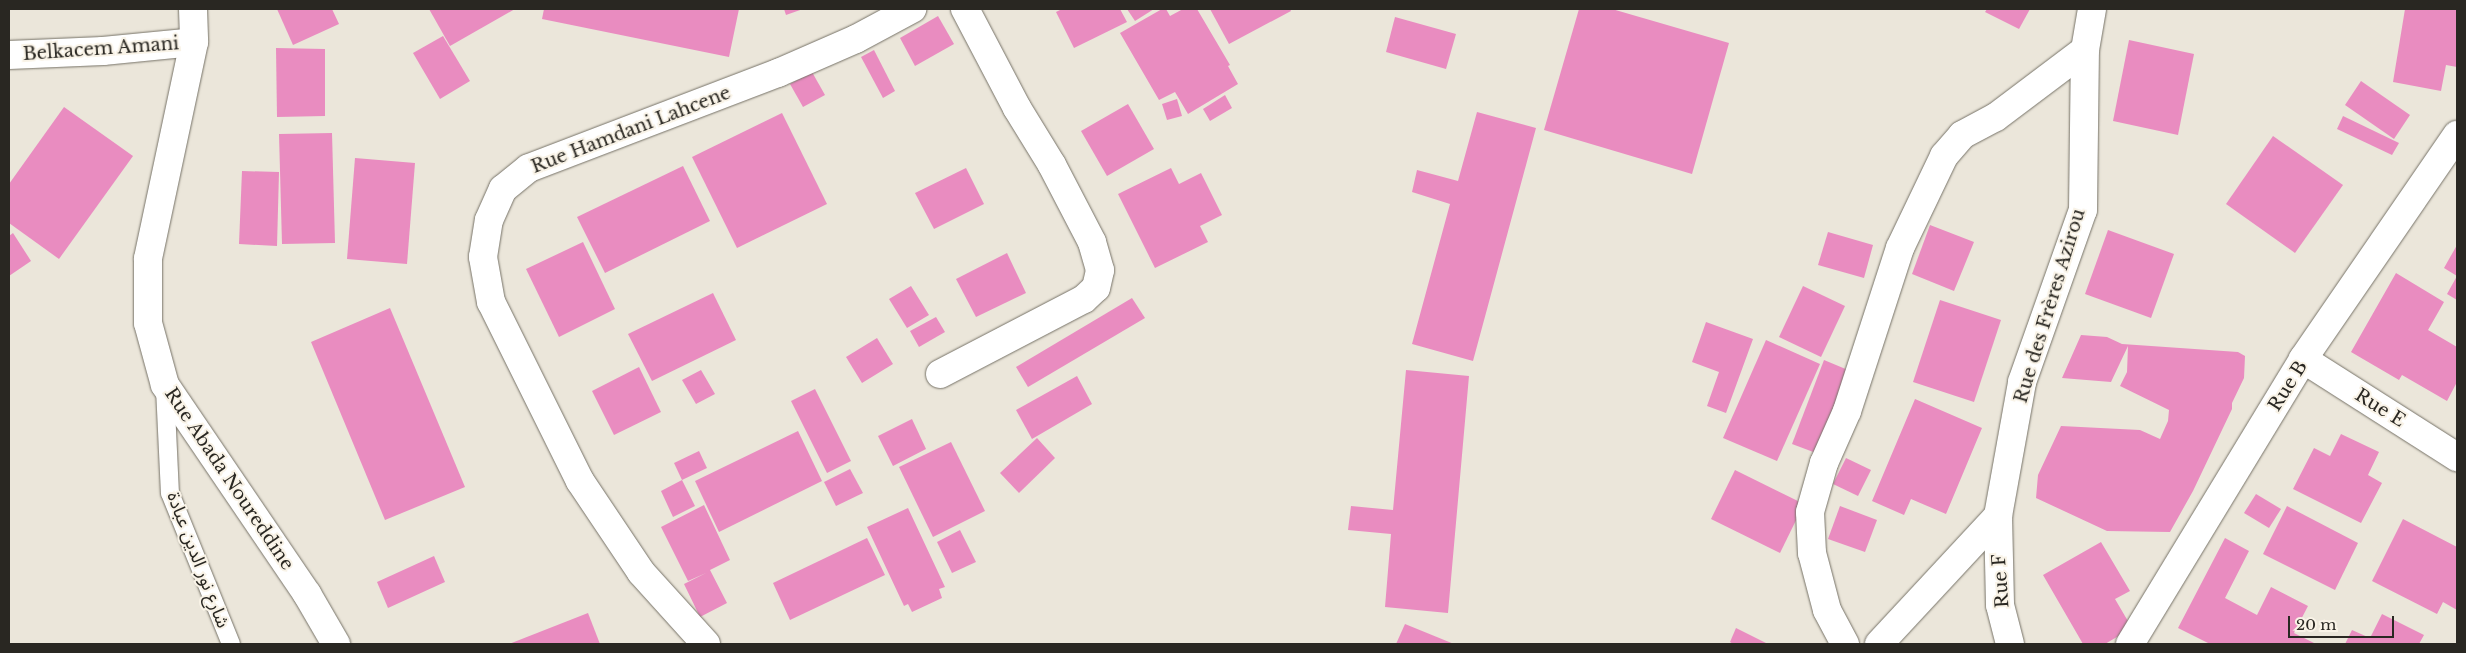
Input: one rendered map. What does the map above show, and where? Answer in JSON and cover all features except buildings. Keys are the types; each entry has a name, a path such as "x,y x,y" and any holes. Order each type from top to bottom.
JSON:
{"street":[{"name":"Rue Abada Noureddine","path":"193,9 194,42 148,259 148,323 165,385 307,594 336,644"},
{"name":"Rue Hamdani Lahcene","path":"706,644 640,572 580,481 491,302 483,257 489,220 503,189 528,168 778,74 856,39 912,9"},
{"path":"940,374 1084,299 1096,288 1100,270 1092,242 1052,165 1017,108 965,9"},
{"name":"Rue des Frères Azirou","path":"1998,516 2022,382 2083,210 2086,50 2092,9"},
{"name":"Belkacem Amani","path":"9,55 103,51 194,42"},
{"path":"1845,644 1827,610 1812,553 1810,512 1824,463 1848,411 1900,248 1944,156 1962,135 1996,117 2086,50"},
{"name":"Rue B","path":"2130,644 2304,359 2457,135"},
{"name":"Rue E","path":"2304,359 2457,457"},
{"path":"1878,644 1998,516"},
{"name":"Rue F","path":"1998,516 2000,605 2010,644"}],"lane":[{"name":"شارع نور الدين عبادة","path":"165,385 170,493 231,644"}]}
